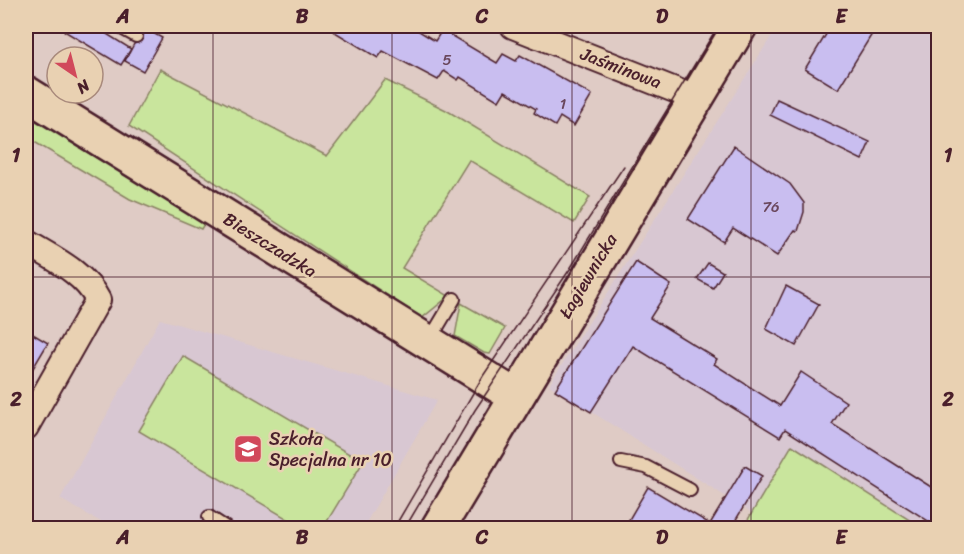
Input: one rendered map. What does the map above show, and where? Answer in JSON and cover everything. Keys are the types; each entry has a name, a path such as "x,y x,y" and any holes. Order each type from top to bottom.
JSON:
{"street":[{"name":"Jaśminowa","path":"513,26 695,98"},
{"name":"Łagiewnicka","path":"438,528 515,396 740,26"},
{"name":"Bieszczadzka","path":"26,93 515,396"},
{"path":"26,242 81,277 92,286 99,300 26,427"}],"lane":[{"path":"118,26 136,36"},
{"path":"428,342 454,299"},
{"path":"621,462 646,467 690,490"},
{"path":"209,517 226,528"}],"shaded area":[{"path":"778,26 926,26 938,33 938,528 922,528 792,445 752,513 549,385"},
{"name":"Szkoła Specjalna nr 10","path":"160,319 437,400 363,528 112,528 60,499"}],"green space":[{"path":"160,69 327,156 385,80 446,110 590,197 574,223 469,160 402,268 449,296 422,318 129,126"},
{"path":"26,115 189,214 204,224 201,229 130,199 26,137"},
{"path":"461,303 505,328 490,354 484,353 455,336"},
{"path":"183,356 363,462 323,528 303,528 139,431"},
{"path":"792,445 922,528 743,528"}],"building":[{"path":"56,26 94,26 131,49 121,65 105,55 105,45 88,45"},
{"path":"325,26 411,26 435,41 442,30 497,63 503,54 516,61 520,55 592,95 574,126 560,117 555,126 534,113 536,109 505,91 499,101 460,77 458,80 444,71 438,80 383,51 378,58"},
{"path":"831,26 877,26 838,89 805,69"},
{"path":"144,28 162,38 143,71 125,61 134,44 143,40"},
{"path":"777,99 870,142 862,160 770,115"},
{"path":"734,146 790,184 804,203 804,212 798,231 795,230 777,256 733,228 724,242 688,219"},
{"path":"636,262 671,285 650,318 717,359 714,364 780,406 801,372 846,402 832,424 939,492 939,528 785,429 780,437 633,346 591,412 555,390"},
{"path":"708,263 723,272 713,288 697,279"},
{"path":"786,286 819,304 796,346 766,329"},
{"path":"26,330 48,343 26,380"},
{"path":"745,466 762,476 731,528 624,528 648,487 710,524"}],"tram line":[{"path":"405,528 475,410 570,269 718,26"},
{"path":"394,528 483,376 624,166"}],"place":[{"name":"Szkoła Specjalna nr 10","path":"248,449"}]}
